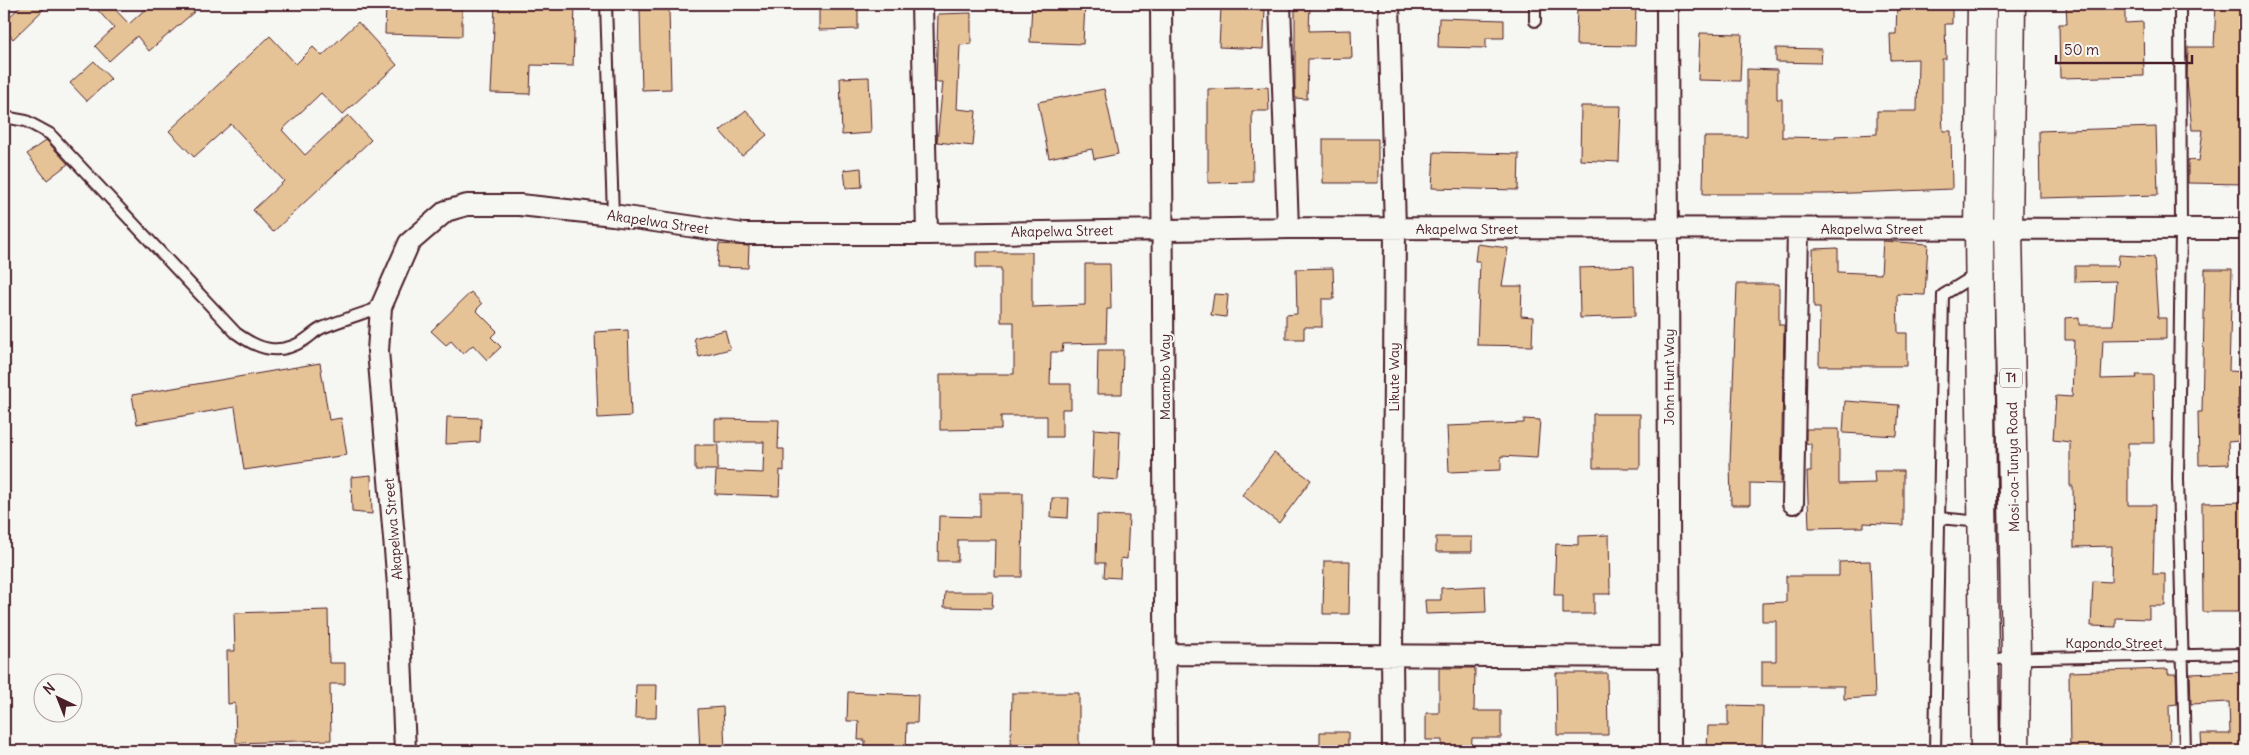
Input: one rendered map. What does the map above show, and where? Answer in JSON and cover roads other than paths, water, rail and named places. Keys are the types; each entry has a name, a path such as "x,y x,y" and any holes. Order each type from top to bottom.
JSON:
{"highway":[{"name":"T1","path":"1982,4 1979,273 1985,751"},
{"name":"Mosi-oa-Tunya Road","path":"2011,4 2008,230 2016,658 2015,751"}],"street":[{"path":"922,4 927,234"},
{"name":"Maambo Way","path":"1161,4 1167,654 1166,751"},
{"path":"1280,4 1288,228"},
{"name":"Likute Way","path":"1389,4 1395,230 1393,751"},
{"name":"John Hunt Way","path":"1667,4 1670,751"},
{"name":"Akapelwa Street","path":"405,751 398,585 378,352 381,308 409,243 446,211 467,205 520,204 743,234 927,234 1288,228 1395,230 1669,228 2245,229"},
{"path":"1793,503 1798,229"},
{"path":"1167,654 1670,657"}],"lane":[{"path":"606,4 613,215"},
{"path":"1535,4 1535,21"},
{"path":"2180,4 2181,228 2178,480 2185,751"},
{"path":"4,117 26,121 50,134 236,333 253,346 269,350 286,350 304,341 320,328 381,308"},
{"path":"1935,751 1943,295 1979,273"},
{"path":"1939,518 1982,523"},
{"name":"Kapondo Street","path":"1984,659 2245,654"}]}
